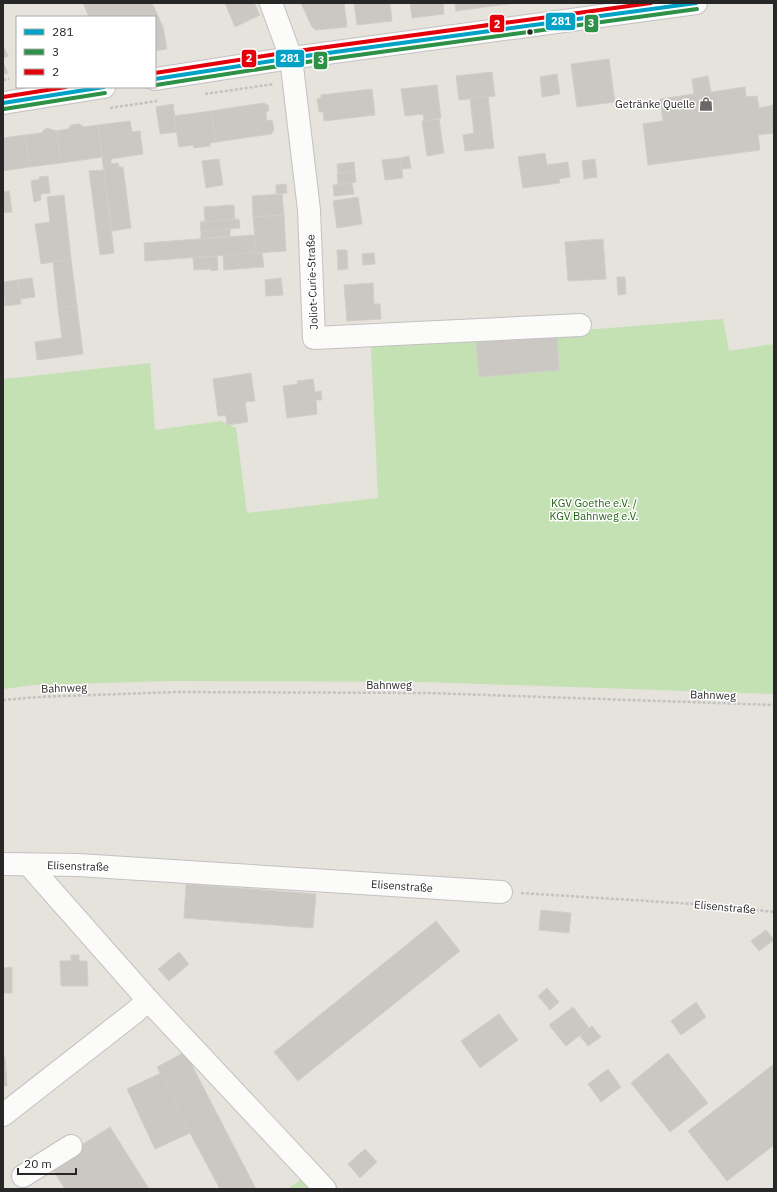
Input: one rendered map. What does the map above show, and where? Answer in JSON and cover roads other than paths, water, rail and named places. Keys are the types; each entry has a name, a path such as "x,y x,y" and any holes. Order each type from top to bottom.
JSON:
{"street":[{"name":"Joliot-Curie-Straße","path":"271,3 291,58 309,210 314,338 580,325"},
{"path":"156,79 291,58 696,3"},
{"path":"3,102 97,88"},
{"name":"Elisenstraße","path":"3,864 78,866 501,892"},
{"name":"Elisenstraße","path":"29,865 148,1000 318,1181"},
{"path":"3,1115 135,1012 148,1000"},
{"path":"23,1176 70,1146"}],"place":[{"name":"Getränke Quelle","path":"706,104"}],"park label":[{"name":"KGV Goethe e.V. / KGV Bahnweg e.V.","path":"594,509"}]}
